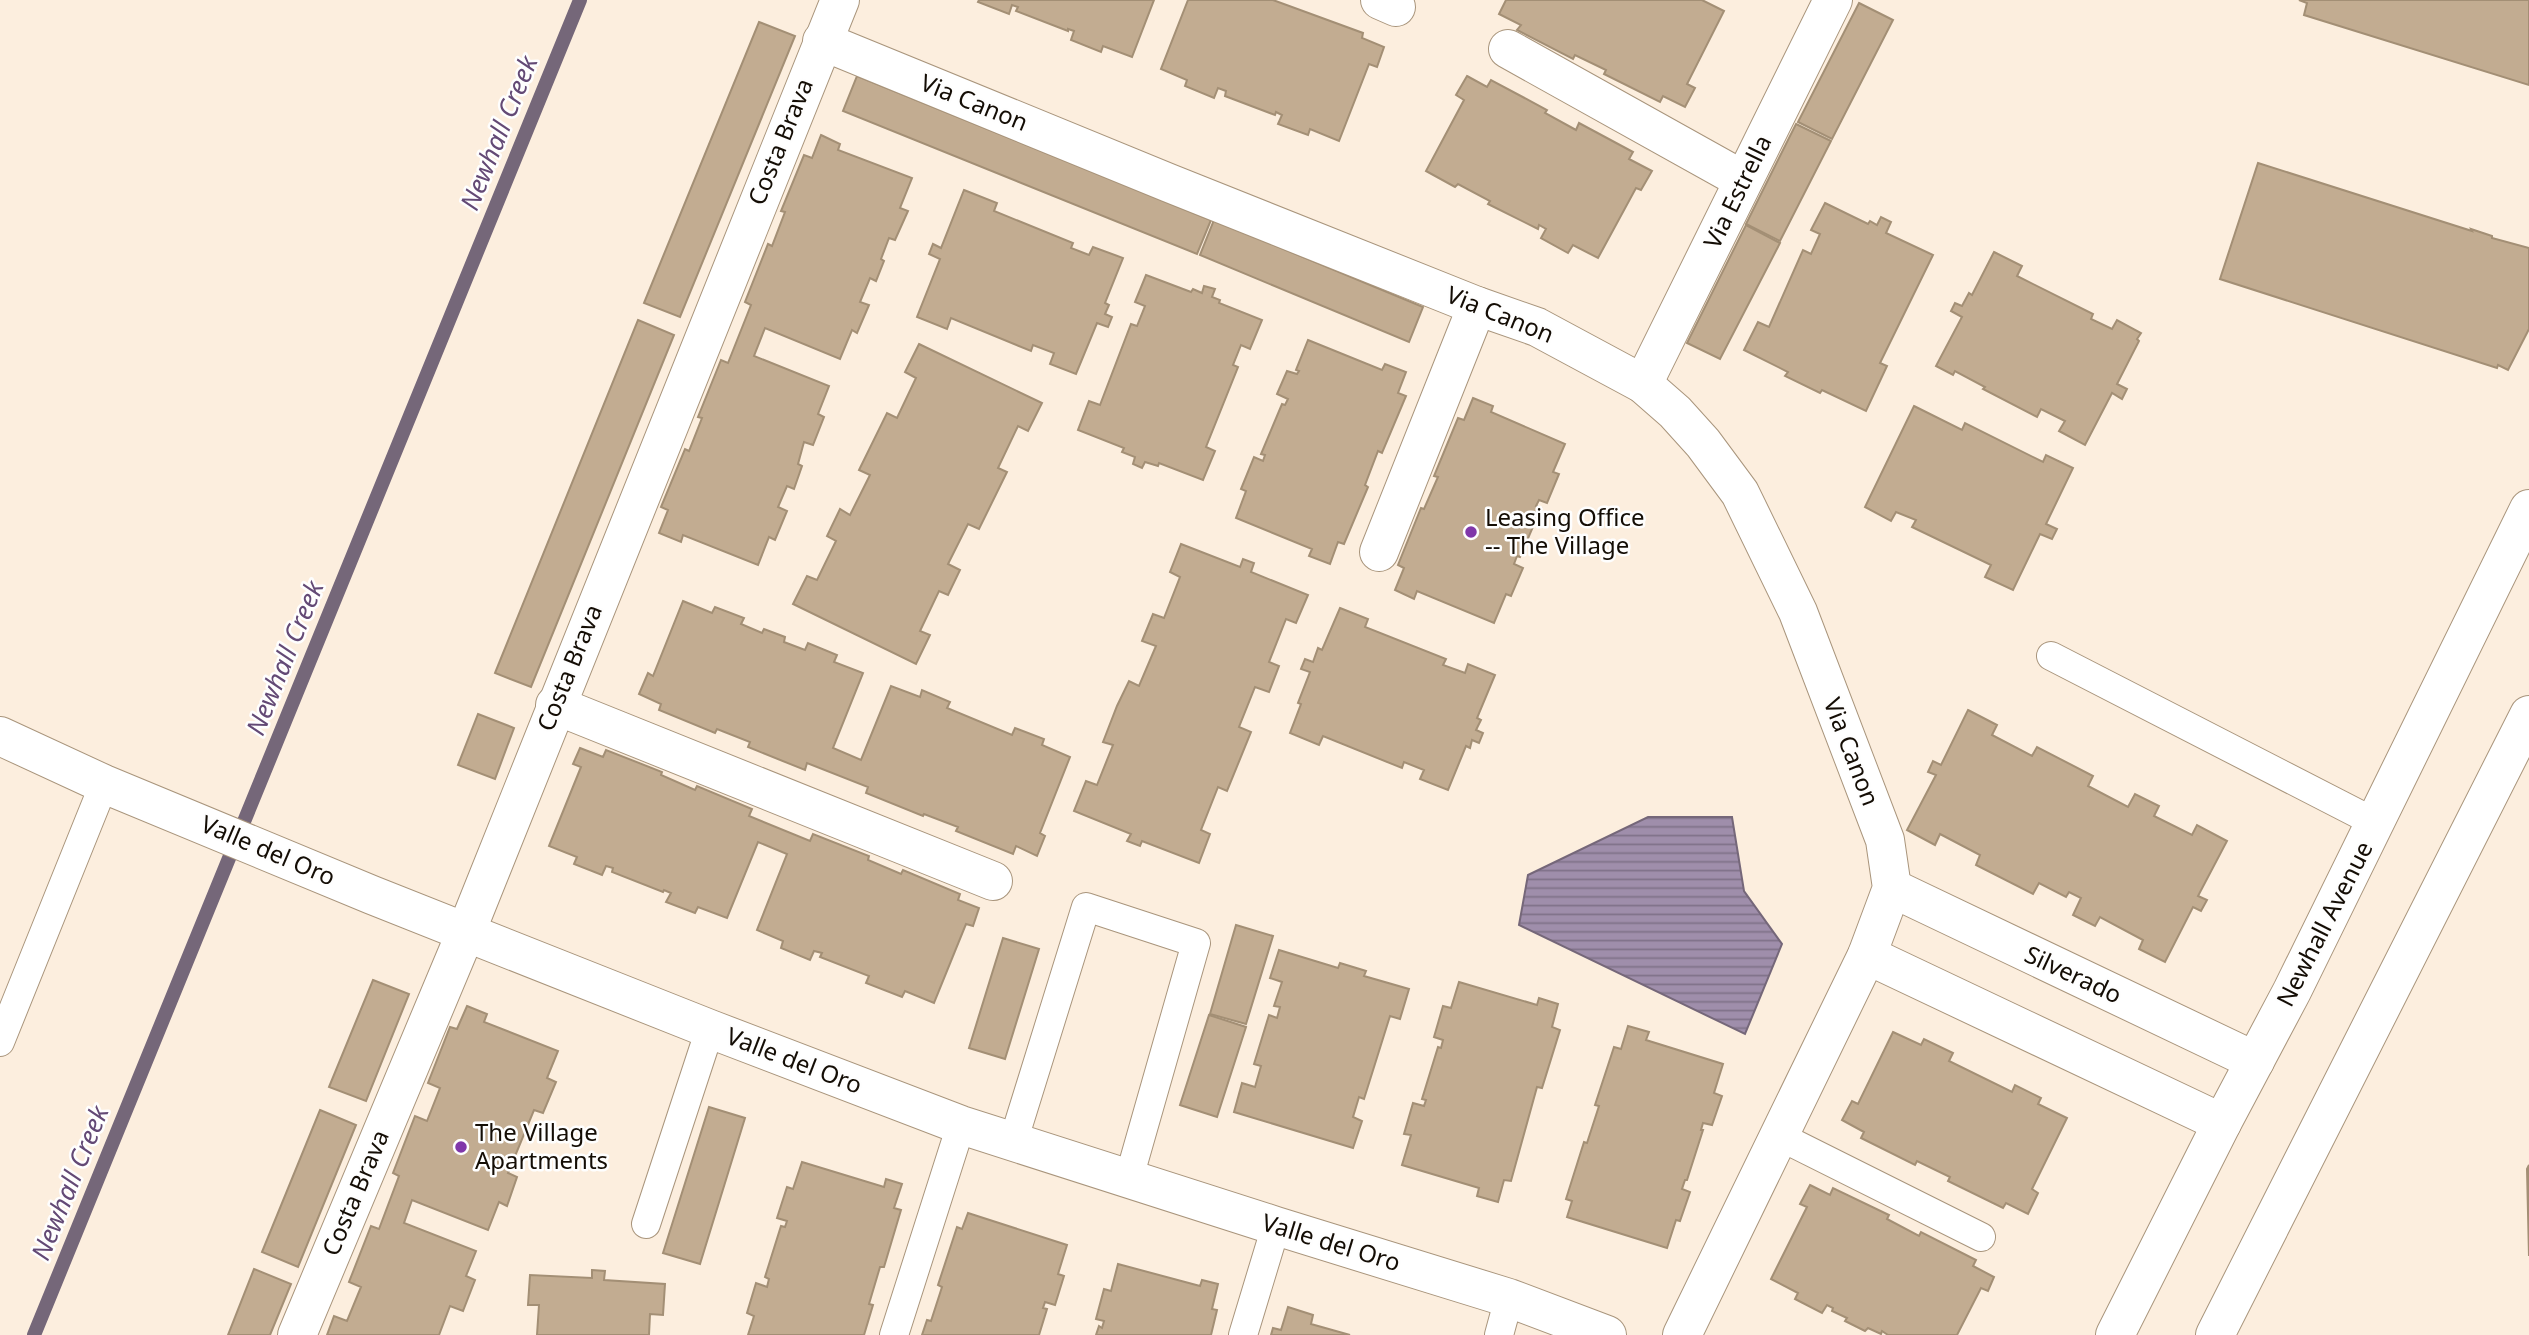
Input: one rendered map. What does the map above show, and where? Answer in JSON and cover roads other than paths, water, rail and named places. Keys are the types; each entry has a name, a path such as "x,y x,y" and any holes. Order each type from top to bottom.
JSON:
{"street":[{"name":"Costa Brava","path":"297,1335 466,932 840,0"},
{"name":"Via Estrella","path":"1643,384 1833,0"},
{"name":"Via Canon","path":"822,41 1477,306 1537,327 1643,384 1675,412 1703,443 1740,493 1808,637 1885,841 1892,888"},
{"path":"1508,49 1743,180"},
{"path":"1379,552 1477,306"},
{"name":"Newhall Avenue","path":"2115,1335 2376,823 2529,509"},
{"path":"555,705 993,881"},
{"path":"2215,1335 2529,715"},
{"name":"Valle del Oro","path":"0,736 372,895 961,1125 1509,1298 1607,1335"},
{"path":"1682,1335 1867,955 1892,888"},
{"name":"Silverado","path":"1892,888 2255,1060"},
{"path":"1867,955 2222,1123"}],"lane":[{"path":"2051,656 2376,823"},
{"path":"0,1042 117,788"},
{"path":"1013,1142 1086,907 1196,943 1129,1178"},
{"path":"646,1224 710,1029"},
{"path":"894,1335 961,1125"},
{"path":"1779,1136 1981,1237"},
{"path":"1243,1335 1276,1226"},
{"path":"1499,1335 1509,1298"}],"waterway":[{"name":"Newhall Creek","path":"34,1335 580,0"}],"place":[{"name":"Leasing Office -- The Village","path":"1471,532"},
{"name":"The Village Apartments","path":"461,1147"}]}
